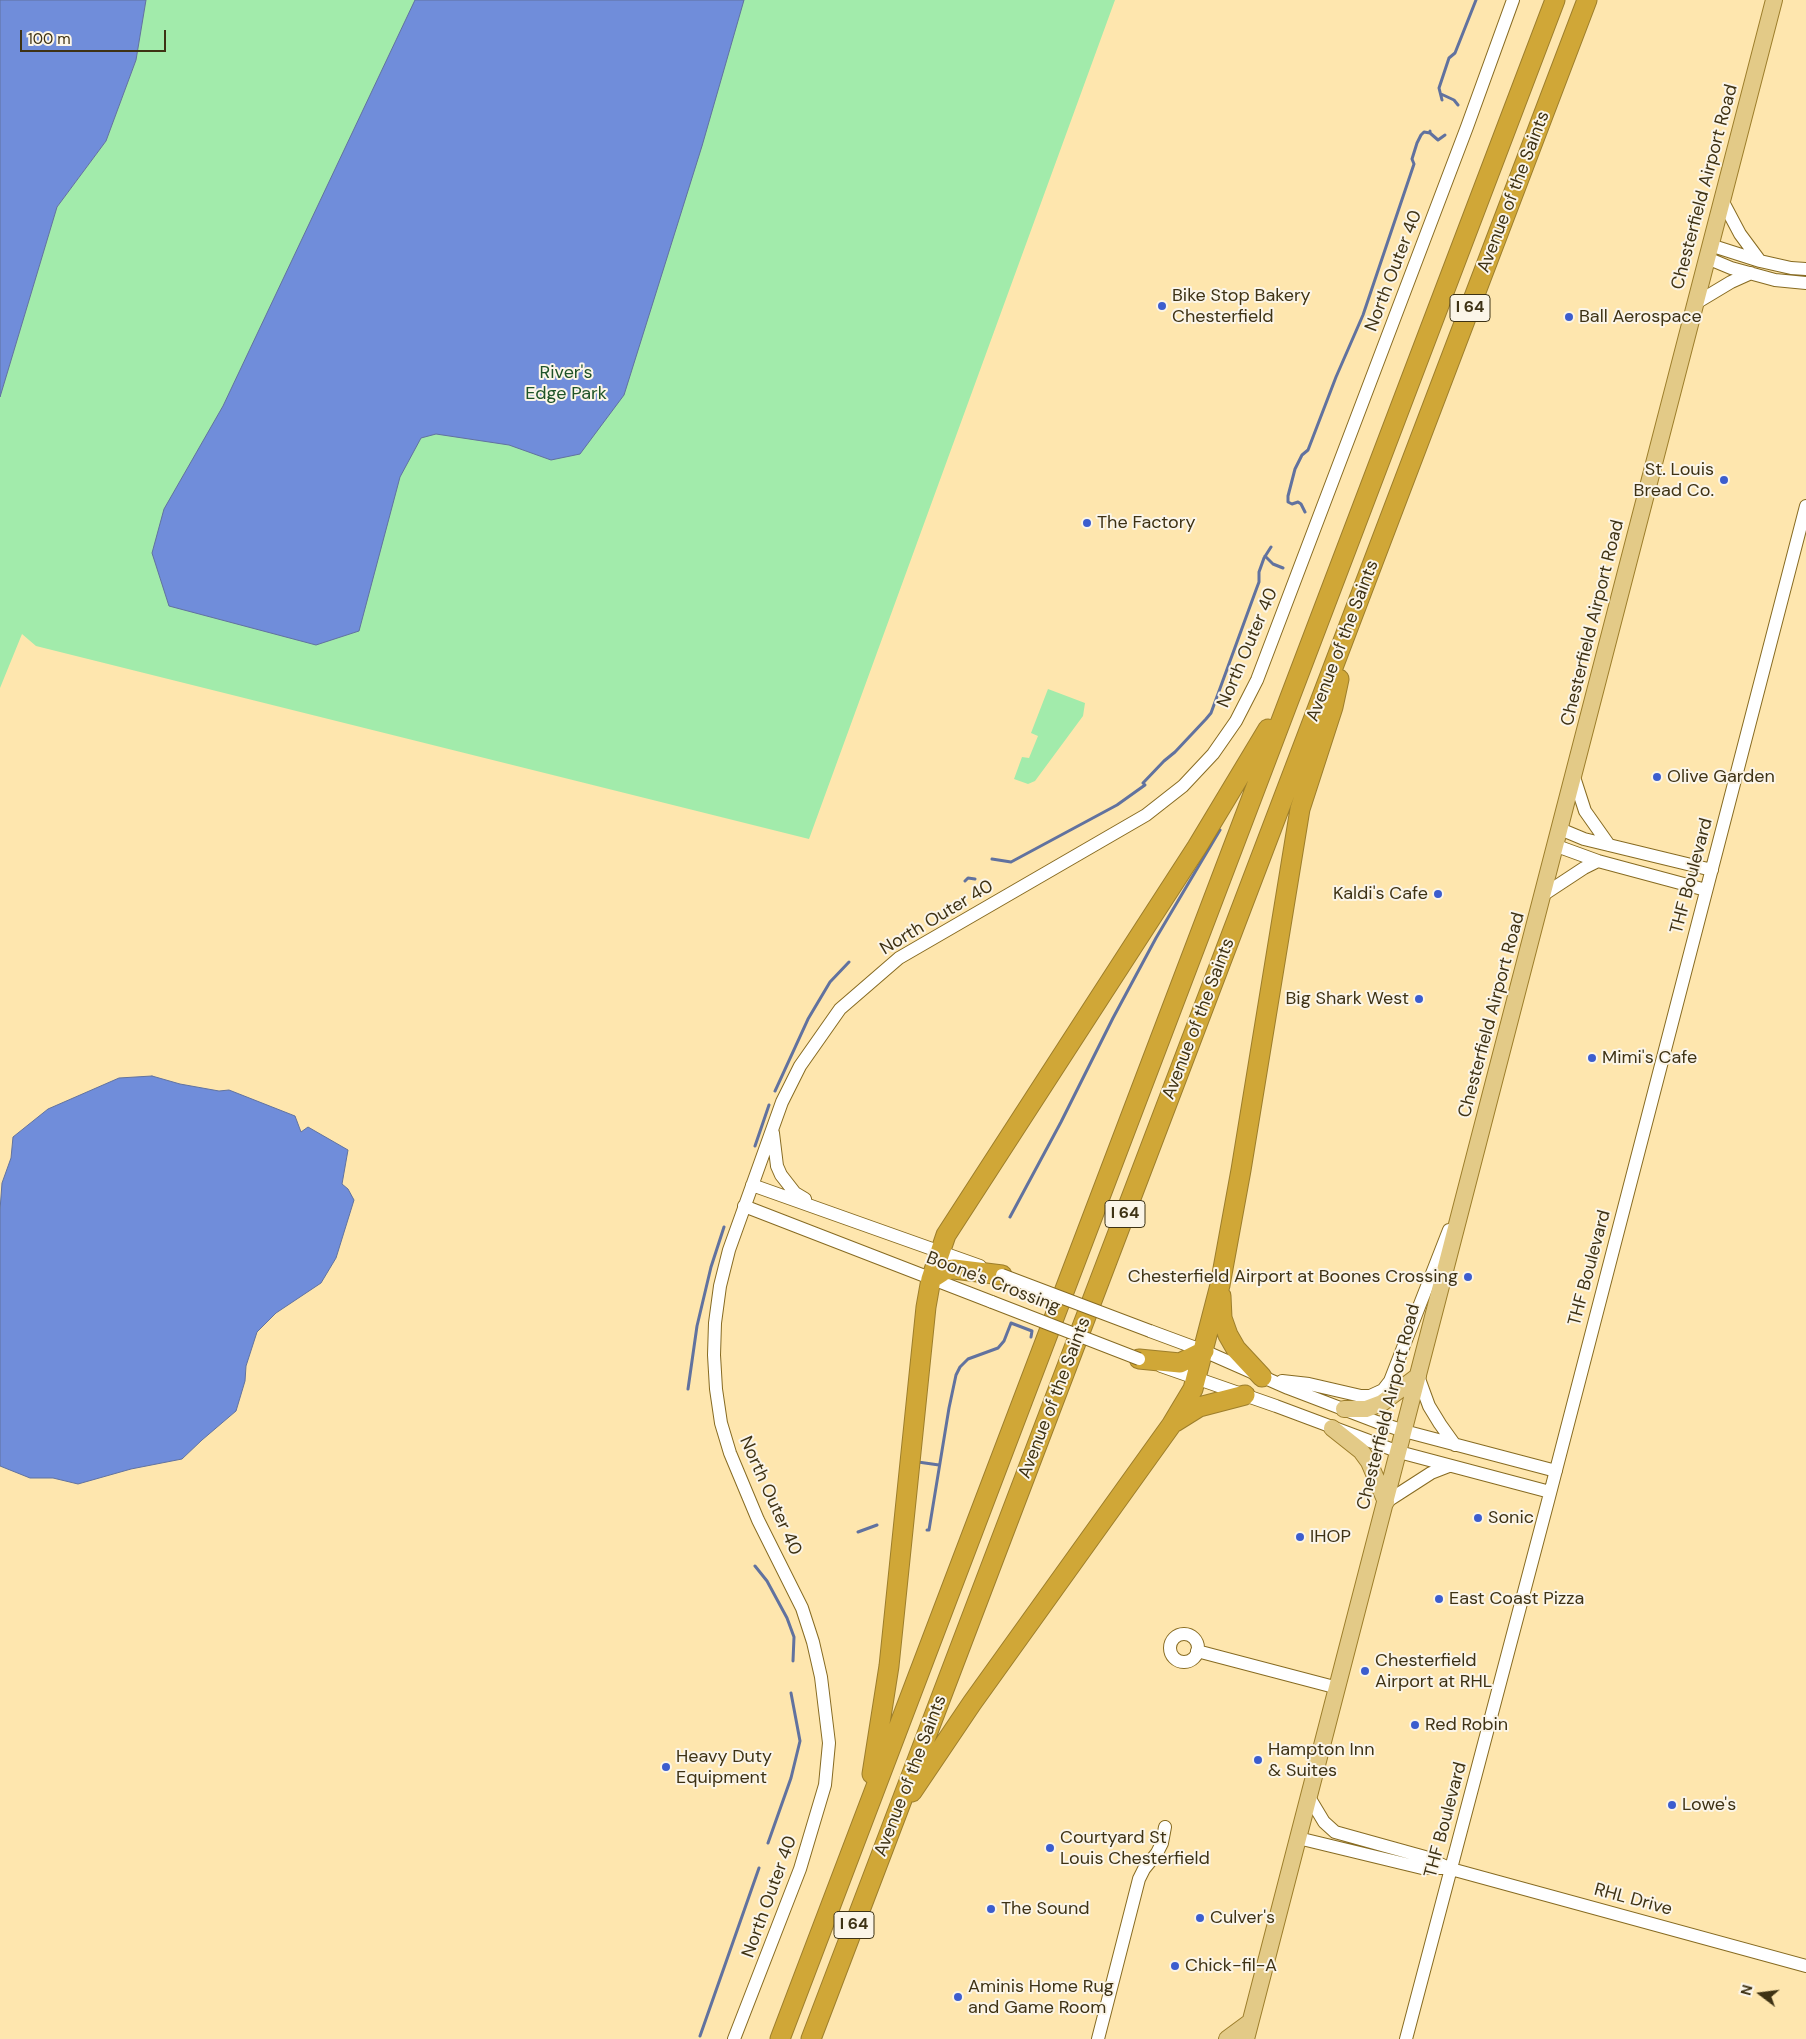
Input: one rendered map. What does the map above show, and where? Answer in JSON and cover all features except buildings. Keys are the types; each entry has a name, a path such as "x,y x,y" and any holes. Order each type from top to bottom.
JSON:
{"highway":[{"name":"Avenue of the Saints","path":"780,2039 1555,0"},
{"name":"Avenue of the Saints","path":"811,2039 1587,0"},
{"path":"898,1811 966,1711 1172,1424 1193,1389 1220,1285 1243,1160 1298,817 1332,707 1352,616"},
{"path":"865,1816 889,1666 926,1307 932,1279 946,1234 1197,847 1293,690"},
{"path":"932,1279 945,1270 954,1269 1002,1275"},
{"path":"1220,1285 1222,1318 1228,1335 1236,1349 1265,1378"},
{"path":"1140,1358 1180,1363 1204,1351"},
{"path":"1172,1424 1199,1407 1244,1395"}],"main road":[{"name":"Chesterfield Airport Road","path":"1246,2039 1774,0"},
{"path":"1344,1409 1366,1409 1382,1403 1418,1376"},
{"path":"1332,1428 1360,1451 1369,1462 1386,1502"},
{"path":"1228,2039 1250,2022 1255,2039"}],"street":[{"name":"North Outer 40","path":"734,2039 800,1869 811,1835 825,1785 829,1742 822,1677 814,1642 802,1608 758,1520 730,1453 721,1423 716,1389 715,1323 720,1286 729,1250 782,1102 806,1058 840,1009 899,958 1146,815 1182,786 1213,754 1236,721 1260,672 1513,0"},
{"path":"1722,200 1740,234 1760,261"},
{"path":"1709,251 1791,268 1806,269"},
{"path":"1709,251 1751,274 1790,283 1806,283"},
{"path":"1696,303 1731,282 1751,274"},
{"name":"THF Boulevard","path":"1406,2039 1556,1471 1806,506"},
{"path":"1574,777 1584,811 1609,845"},
{"path":"1560,829 1584,839 1712,870"},
{"path":"1555,845 1598,861 1706,890"},
{"path":"1543,895 1598,861"},
{"path":"773,1129 777,1166 781,1175 794,1193 820,1208"},
{"name":"Boone's Crossing","path":"752,1185 940,1252 1204,1351 1265,1378 1404,1431 1556,1471"},
{"path":"1265,1378 1308,1384 1361,1396 1370,1396 1383,1390 1390,1381 1465,1188"},
{"name":"Boone's Crossing","path":"744,1206 1140,1358 1399,1452 1550,1492"},
{"path":"1418,1376 1429,1406 1455,1445"},
{"path":"1386,1502 1431,1474 1449,1466"},
{"path":"1197,1651 1338,1688"},
{"name":"RHL Drive","path":"1309,1798 1324,1822 1335,1832 1425,1857 1451,1868 1806,1966"},
{"path":"1098,2039 1139,1879 1144,1868 1160,1848 1165,1827"},
{"name":"RHL Drive","path":"1298,1838 1422,1868 1451,1868"}],"green space":[{"name":"River's Edge Park","path":"146,0 1115,0 809,839 36,646 22,634 0,688 0,397 57,207 106,141 136,60"},
{"path":"1048,689 1085,703 1083,716 1035,781 1028,784 1014,779 1022,757 1029,758 1038,736 1031,733"}],"water":[{"path":"0,0 146,0 136,60 106,141 57,207 0,397"},
{"path":"415,0 744,0 702,146 624,395 580,454 551,460 509,445 436,434 421,438 400,477 359,631 316,645 169,606 152,553 164,509 223,406"},
{"path":"152,1076 180,1084 219,1091 229,1090 295,1116 301,1132 308,1127 348,1150 342,1184 348,1189 354,1200 336,1258 321,1283 276,1313 257,1332 246,1366 245,1381 236,1411 182,1459 131,1469 78,1484 53,1478 30,1478 0,1466 0,1210 2,1183 11,1158 13,1137 48,1109 119,1078"}],"waterway":[{"path":"1442,100 1439,88 1449,58 1455,53 1476,0"},
{"path":"1441,94 1454,100 1458,105"},
{"path":"1305,512 1298,502 1292,504 1288,502 1295,469 1302,455 1308,450 1336,377 1363,315 1414,164 1412,159 1417,143 1424,132 1430,133 1430,131"},
{"path":"1430,133 1438,140 1445,135"},
{"path":"992,859 1011,862 1117,805 1145,785 1143,783 1206,719 1211,713 1259,582 1259,572 1264,558 1271,547"},
{"path":"1265,556 1273,564 1283,568"},
{"path":"1010,1217 1156,938 1220,830"},
{"path":"965,881 968,878 975,879"},
{"path":"775,1091 808,1019 830,982 849,962"},
{"path":"755,1146 769,1105"},
{"path":"688,1389 697,1326 711,1267 724,1227"},
{"path":"927,1530 929,1530 949,1408 956,1375 960,1367 968,1359 998,1348 1004,1341 1011,1323 1032,1331 1031,1337"},
{"path":"918,1462 939,1465"},
{"path":"858,1532 877,1525"},
{"path":"755,1566 767,1581 787,1618 794,1637 793,1661"},
{"path":"768,1843 791,1778 800,1741 791,1693"},
{"path":"700,2036 759,1868"}],"place":[{"name":"Bike Stop Bakery Chesterfield","path":"1162,306"},
{"name":"Ball Aerospace","path":"1569,317"},
{"name":"St. Louis Bread Co.","path":"1724,480"},
{"name":"The Factory","path":"1087,523"},
{"name":"Olive Garden","path":"1657,777"},
{"name":"Kaldi's Cafe","path":"1438,894"},
{"name":"Big Shark West","path":"1419,999"},
{"name":"Mimi's Cafe","path":"1592,1058"},
{"name":"Chesterfield Airport at Boones Crossing","path":"1468,1277"},
{"name":"Sonic","path":"1478,1518"},
{"name":"IHOP","path":"1300,1537"},
{"name":"East Coast Pizza","path":"1439,1599"},
{"name":"Chesterfield Airport at RHL","path":"1365,1671"},
{"name":"Red Robin","path":"1415,1725"},
{"name":"Hampton Inn & Suites","path":"1258,1760"},
{"name":"Heavy Duty Equipment","path":"666,1767"},
{"name":"Lowe's","path":"1672,1805"},
{"name":"Courtyard St Louis Chesterfield","path":"1050,1848"},
{"name":"The Sound","path":"991,1909"},
{"name":"Culver's","path":"1200,1918"},
{"name":"Chick-fil-A","path":"1175,1966"},
{"name":"Aminis Home Rug and Game Room","path":"958,1997"}]}
